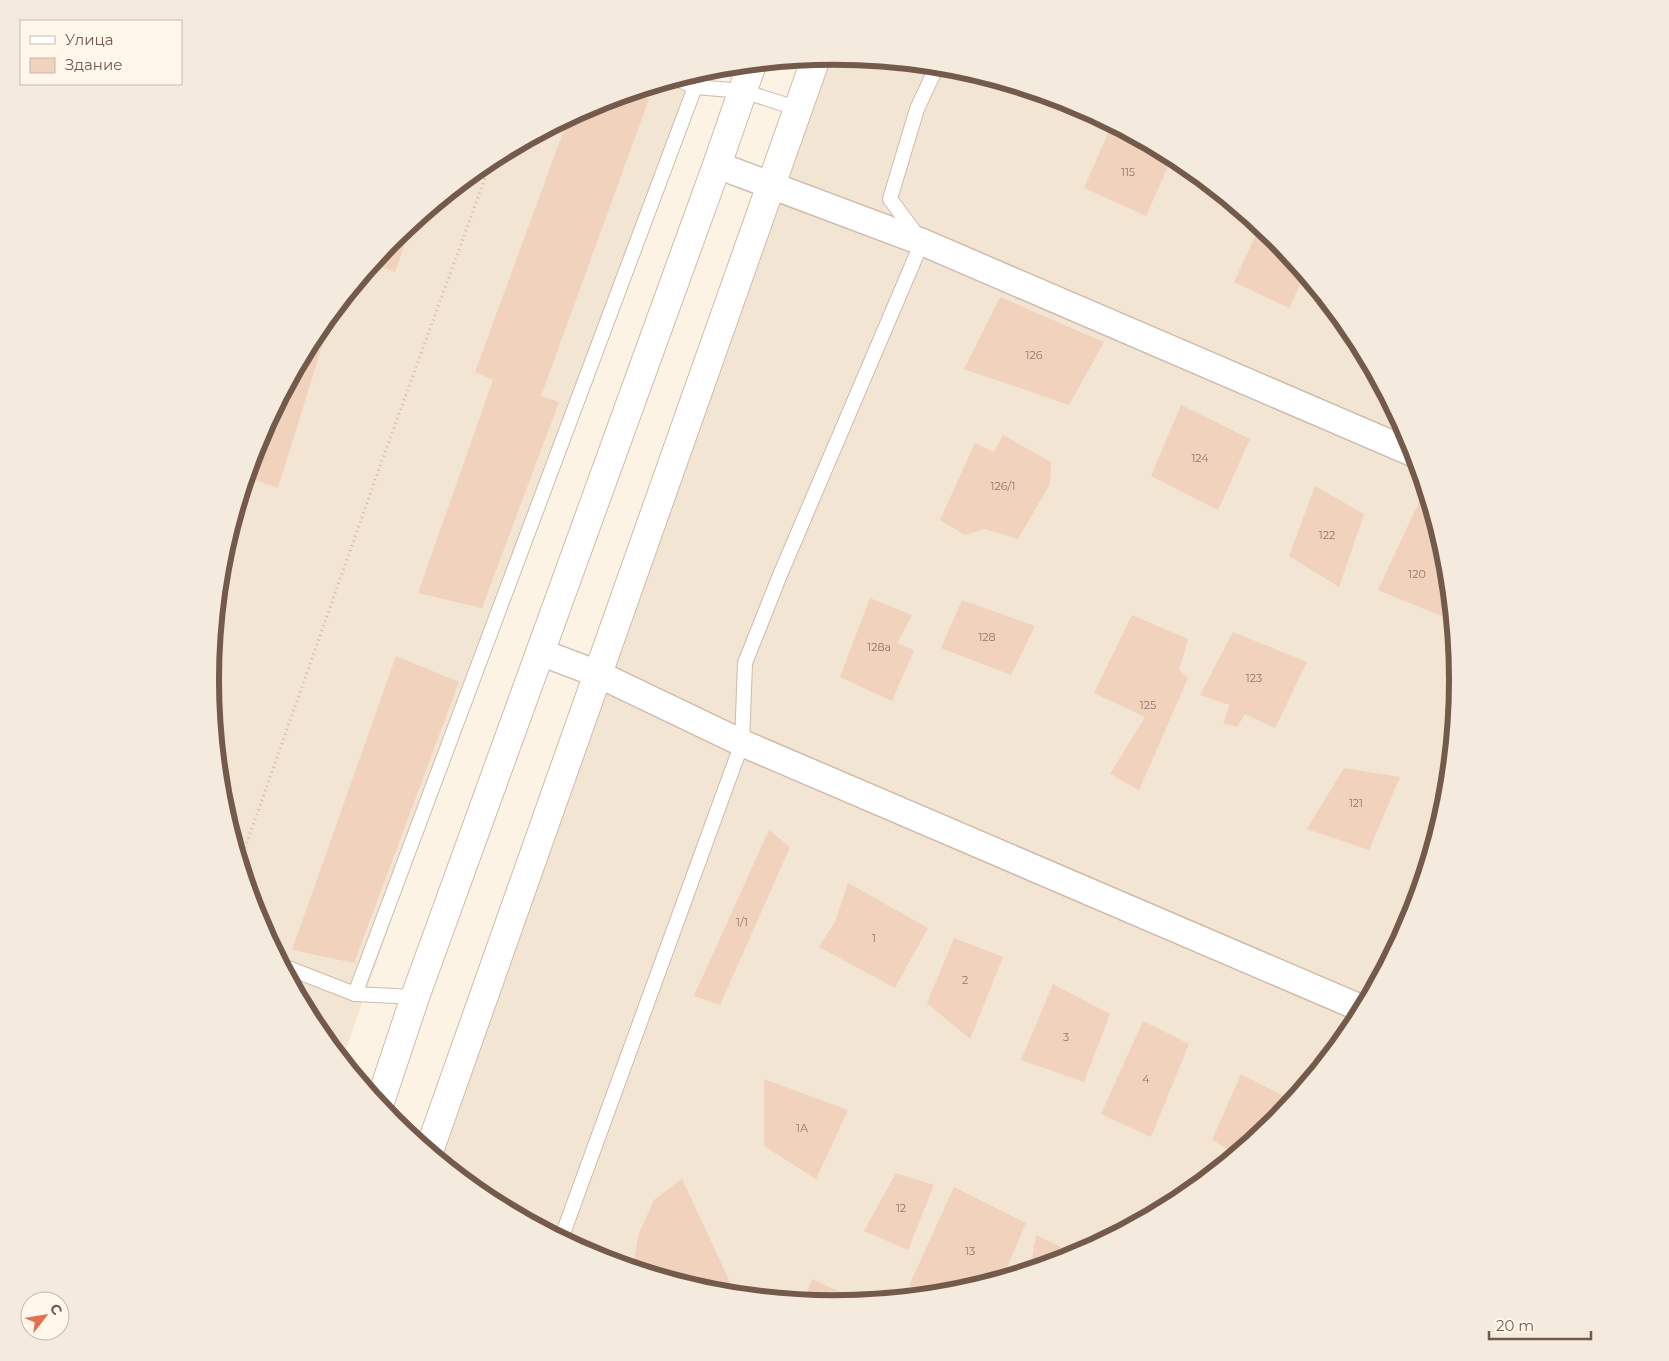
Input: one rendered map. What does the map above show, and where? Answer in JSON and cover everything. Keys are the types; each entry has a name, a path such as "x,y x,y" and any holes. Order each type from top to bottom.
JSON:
{"main road":[{"path":"431,1145 813,66"},
{"path":"382,1097 415,997 750,71"}],"street":[{"path":"717,165 922,242 1405,450"},
{"path":"540,652 598,674 742,743 1356,1006"}],"lane":[{"path":"563,1233 742,743 745,662 780,575 922,242 890,199 916,109 933,73"},
{"path":"687,83 695,87 743,91 798,108"},
{"path":"355,994 695,87"},
{"path":"291,969 355,994 415,997"}],"path":[{"path":"244,852 385,452 487,173"}],"shaded area":[{"path":"806,66 875,66 915,70 994,86 1070,112 1107,128 1142,147 1209,192 1270,245 1297,275 1323,306 1368,373 1387,408 1417,483 1429,521 1445,600 1449,640 1449,721 1445,761 1429,840 1403,916 1387,953 1368,988 1323,1055 1270,1116 1240,1143 1209,1169 1142,1214 1107,1233 1032,1263 994,1275 915,1291 875,1295 794,1295 754,1291 675,1275 599,1249 562,1233 527,1214 493,1192 460,1169 435,1148"},
{"path":"688,83 345,1053 301,988 282,953 266,916 240,840 224,761 220,721 219,680 224,600 240,521 252,483 282,408 301,373 346,306 399,245 460,192 527,147 562,128 599,112 637,98"}],"building":[{"path":"641,97 649,99 541,396 559,402 482,608 418,593 493,380 475,372 565,127 637,98"},
{"path":"1110,129 1169,164 1146,216 1084,188"},
{"path":"1257,233 1302,281 1289,308 1234,282"},
{"path":"407,238 395,272 380,266"},
{"path":"1000,297 1104,342 1069,405 964,369"},
{"path":"325,336 278,488 253,479 282,408 301,373"},
{"path":"1181,405 1250,439 1218,510 1151,476"},
{"path":"1003,435 1051,462 1050,484 1018,539 985,529 965,535 940,520 975,443 994,452"},
{"path":"1315,486 1364,514 1339,587 1289,556"},
{"path":"1419,502 1423,503 1438,560 1445,600 1444,617 1378,590"},
{"path":"870,598 912,615 897,643 914,650 892,701 840,677"},
{"path":"962,600 1035,626 1011,675 941,648"},
{"path":"1132,615 1188,639 1179,670 1188,678 1139,790 1110,774 1145,717 1094,693"},
{"path":"1233,632 1307,662 1275,728 1245,714 1237,727 1223,723 1230,705 1200,695"},
{"path":"396,656 459,682 354,963 292,950"},
{"path":"1344,768 1400,777 1369,850 1307,829"},
{"path":"769,830 790,847 720,1005 694,996"},
{"path":"848,883 928,928 895,988 819,947 835,922"},
{"path":"954,938 1003,957 970,1039 927,1003"},
{"path":"1053,984 1110,1014 1084,1082 1021,1060"},
{"path":"1143,1021 1189,1044 1151,1137 1101,1114"},
{"path":"1241,1074 1287,1098 1270,1116 1231,1151 1212,1140"},
{"path":"764,1079 848,1110 816,1179 764,1146"},
{"path":"896,1173 934,1185 908,1250 864,1231"},
{"path":"682,1179 732,1287 675,1275 634,1262 638,1236 654,1200"},
{"path":"954,1187 1026,1223 1005,1271 955,1284 917,1291 909,1286"},
{"path":"1036,1235 1067,1250 1032,1263"},
{"path":"812,1279 848,1296 834,1296 806,1295"}]}
